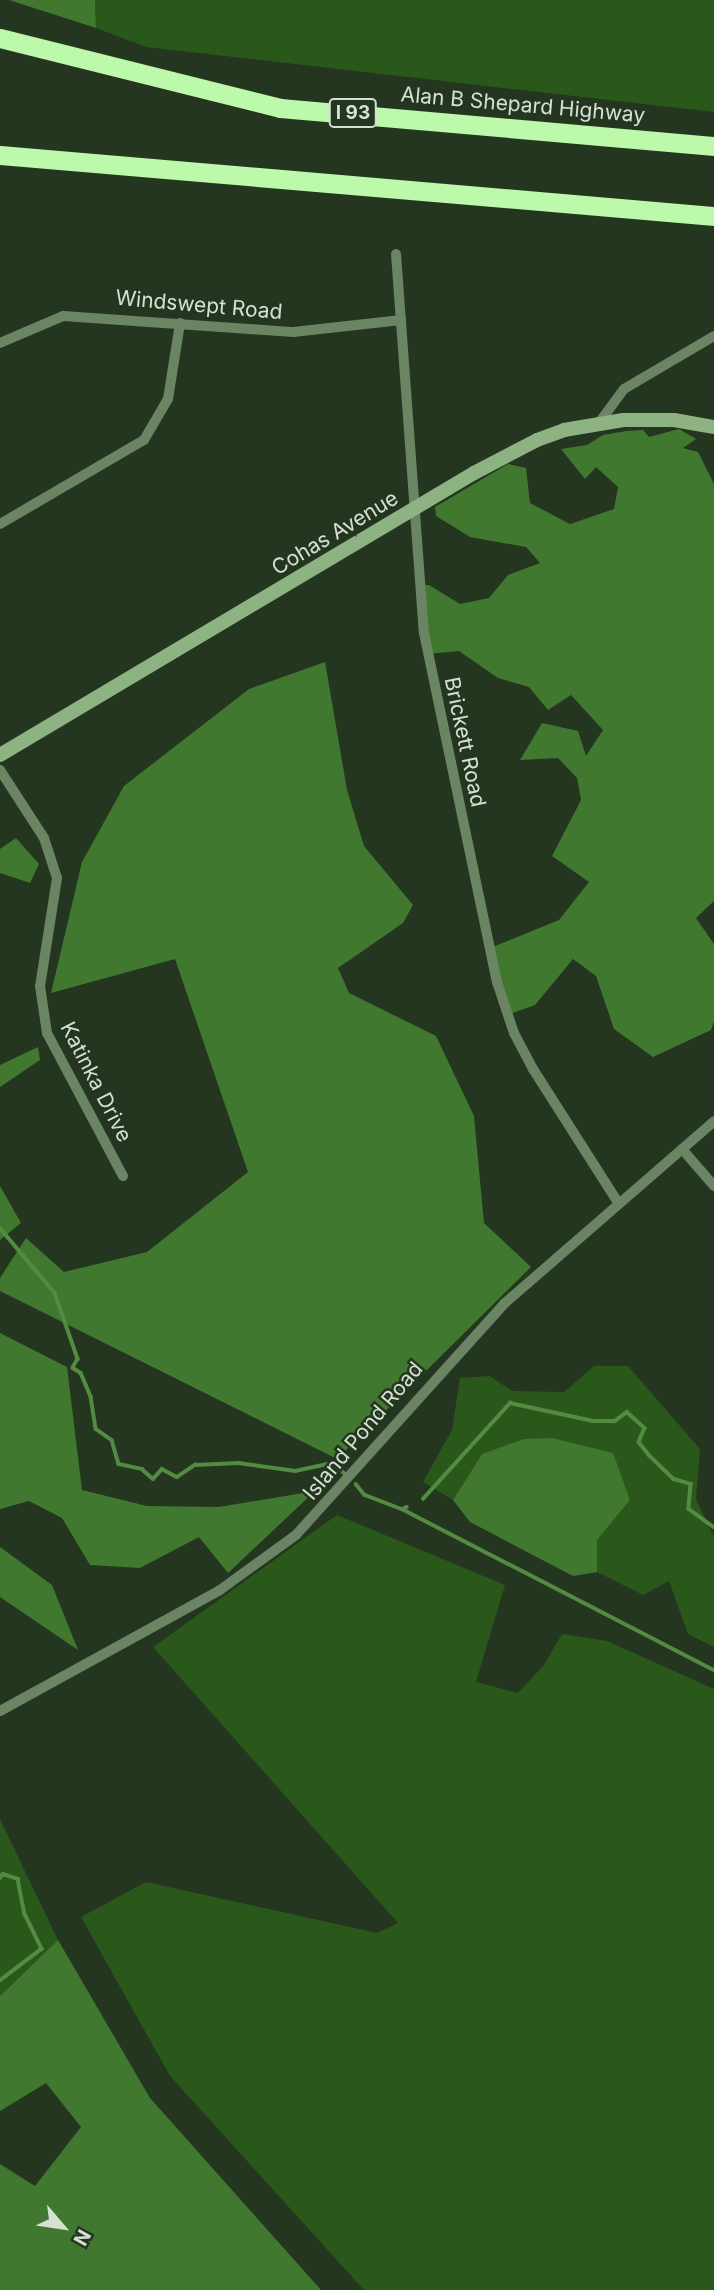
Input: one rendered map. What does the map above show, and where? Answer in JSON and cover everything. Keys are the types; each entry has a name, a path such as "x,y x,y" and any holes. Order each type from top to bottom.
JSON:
{"highway":[{"name":"Alan B Shepard Highway","path":"0,38 280,108 714,146"},
{"path":"0,155 714,216"}],"street":[{"name":"Brickett Road","path":"396,254 420,591 435,700 504,1008 533,1069 619,1204"},
{"name":"Windswept Road","path":"0,343 63,316 293,332 401,320"},
{"path":"0,524 144,440 168,399 180,323"},
{"path":"599,423 624,389 714,336"},
{"name":"Cohas Avenue","path":"2,751 517,450 564,430 599,423 674,420 714,427"},
{"name":"Katinka Drive","path":"0,770 44,838 57,878 40,986 47,1034 124,1176"},
{"name":"Island Pond Road","path":"0,1711 220,1590 296,1535 335,1497 476,1332 714,1121"},
{"path":"682,1149 714,1186"}],"green space":[{"path":"9,0 95,0 96,28"},
{"path":"95,0 714,0 714,112 146,47 96,28"},
{"path":"679,429 696,439 683,448 698,452 714,484 714,901 696,918 714,944 714,1021 711,1030 653,1057 614,1029 596,976 573,959 535,1005 507,1015 490,948 559,920 589,882 552,856 581,800 577,778 558,758 520,760 542,723 578,731 586,756 603,730 571,695 548,710 529,687 498,678 459,651 428,654 419,585 429,585 460,604 489,598 508,575 540,563 526,547 470,537 436,516 435,507 508,464 526,468 530,503 570,524 614,509 618,487 596,467 585,479 561,449 587,445 603,435 626,431 643,430 649,437"},
{"path":"325,662 347,790 364,846 413,905 403,923 338,968 349,993 436,1036 474,1116 484,1223 531,1267 337,1459 0,1291 0,1278 26,1238 64,1272 147,1252 248,1172 175,959 51,993 82,862 124,786 249,689"},
{"path":"16,838 39,864 30,883 0,873 0,849"},
{"path":"38,1047 40,1060 0,1087 0,1065"},
{"path":"0,1186 21,1223 0,1240"},
{"path":"0,1333 67,1367 82,1490 147,1506 219,1507 315,1491 228,1573 199,1537 140,1568 90,1565 62,1518 29,1501 0,1509"},
{"path":"594,1366 628,1366 700,1449 696,1499 714,1537 714,1647 688,1634 669,1581 643,1595 597,1572 597,1540 630,1500 482,1454 453,1500 423,1482 452,1430 460,1378 490,1376 512,1391 564,1392"},
{"path":"552,1438 613,1453 630,1500 597,1540 597,1572 573,1576 470,1522 453,1500 482,1454 524,1439"},
{"path":"337,1515 505,1585 476,1682 518,1693 544,1665 562,1634 607,1641 714,1689 714,2290 364,2290 170,2076 81,1917 146,1882 377,1933 398,1923 153,1647"},
{"path":"0,1547 52,1585 78,1650 0,1597"},
{"path":"0,1819 58,1940 0,1996"},
{"path":"58,1940 150,2098 321,2290 0,2290 0,2164 35,2186 81,2127 46,2083 0,2111 0,1996"}],"waterway":[{"path":"0,1228 55,1293 78,1359 73,1368 81,1373 91,1397 96,1429 112,1440 119,1464 142,1469 153,1479 162,1469 177,1477 195,1465 239,1463 295,1471 333,1463 344,1473"},
{"path":"423,1499 510,1403 593,1421 615,1421 627,1412 645,1428 639,1442 650,1456 674,1479 691,1484 689,1509 714,1527"},
{"path":"356,1484 365,1495 402,1509 407,1507"},
{"path":"402,1509 714,1670"},
{"path":"0,1878 3,1874 18,1879 25,1914 42,1949 0,1981"}]}
